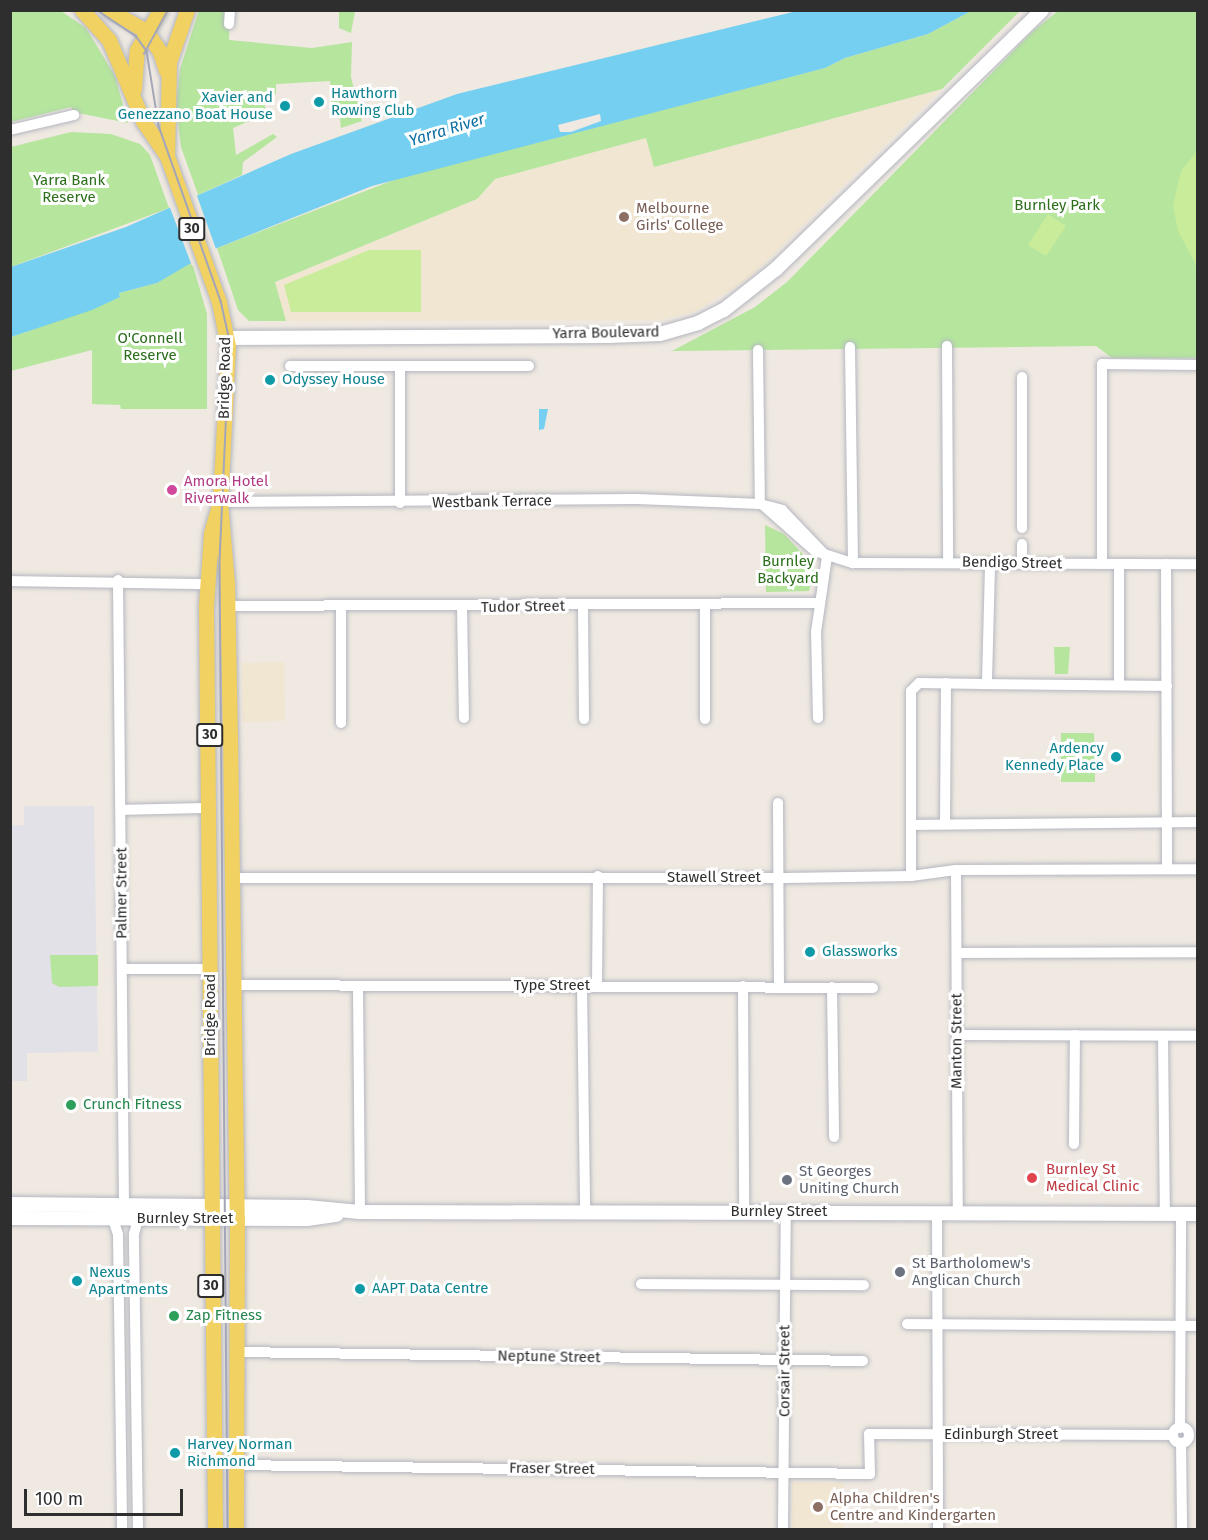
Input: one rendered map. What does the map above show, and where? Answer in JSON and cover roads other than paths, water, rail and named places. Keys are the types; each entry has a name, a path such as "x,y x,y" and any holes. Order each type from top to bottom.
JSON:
{"main road":[{"name":"Bridge Road","path":"82,10 109,40 139,112 167,156 219,302 227,338 220,502 227,584 230,734 237,1213 236,1530"},
{"path":"109,10 146,31 163,59 166,88"},
{"name":"30","path":"139,112 134,69 137,50 160,10"},
{"name":"30","path":"166,88 173,44 187,10"},
{"name":"Yarra Boulevard","path":"227,338 608,336 660,334 707,320 776,269 1042,10"},
{"name":"Bridge Road","path":"166,88 167,156"},
{"name":"Bridge Road","path":"214,1530 210,1213 210,735 207,606 211,533 220,502"},
{"path":"208,576 227,584"},
{"path":"207,606 227,606"},
{"path":"210,735 230,734"},
{"path":"210,808 230,808"},
{"path":"210,849 231,848"},
{"path":"210,877 231,878"},
{"path":"211,969 232,968"},
{"path":"211,985 232,985"},
{"name":"Burnley Street","path":"10,1204 124,1206 210,1213 307,1207 360,1212 1197,1214"},
{"name":"Burnley Street","path":"10,1218 138,1219 210,1213"},
{"path":"213,1353 235,1352"},
{"path":"214,1465 235,1465"}],"street":[{"path":"229,24 230,10"},
{"path":"10,130 74,115"},
{"path":"947,346 948,562"},
{"path":"850,347 853,563"},
{"path":"758,350 762,505 806,544 827,556 819,603 818,718"},
{"path":"1102,564 1102,364 1197,365"},
{"path":"290,366 529,366"},
{"path":"399,503 400,366"},
{"path":"1022,377 1022,528"},
{"name":"Westbank Terrace","path":"220,502 399,503 637,499 762,505"},
{"path":"1022,544 1022,564"},
{"name":"Bendigo Street","path":"827,556 853,563 1197,564"},
{"path":"983,684 989,675 990,563"},
{"path":"1119,564 1119,686"},
{"path":"1166,564 1167,869"},
{"path":"10,581 171,581 208,576"},
{"name":"Palmer Street","path":"118,580 124,1206"},
{"name":"Tudor Street","path":"227,606 705,606 819,603"},
{"path":"583,606 584,719"},
{"path":"705,606 705,720"},
{"path":"341,607 341,723"},
{"path":"462,607 464,718"},
{"path":"945,824 946,683"},
{"path":"911,876 911,691 915,684 1167,686"},
{"path":"778,804 779,987"},
{"path":"121,810 210,808"},
{"path":"912,825 1197,822"},
{"name":"Stawell Street","path":"231,878 598,876 778,878 911,876 956,870 1197,869"},
{"name":"Manton Street","path":"956,870 958,1212"},
{"path":"597,986 598,876"},
{"path":"957,953 1197,952"},
{"path":"122,969 211,969"},
{"name":"Type Street","path":"232,985 873,988"},
{"path":"358,986 360,1212"},
{"path":"582,986 585,1212"},
{"path":"743,986 744,1212"},
{"path":"832,987 834,1137"},
{"path":"957,1035 1197,1036"},
{"path":"1074,1144 1075,1035"},
{"path":"1163,1036 1165,1214"},
{"name":"Corsair Street","path":"783,1530 786,1212"},
{"path":"937,1212 938,1530"},
{"path":"1181,1214 1180,1326 1184,1435 1182,1530"},
{"path":"113,1219 119,1247 122,1530"},
{"path":"138,1219 134,1247 138,1530"},
{"path":"119,1247 134,1247"},
{"path":"641,1284 864,1285"},
{"path":"907,1324 1197,1326"},
{"name":"Neptune Street","path":"235,1352 863,1361"},
{"path":"120,1367 135,1367"},
{"path":"121,1431 136,1431"},
{"name":"Edinburgh Street","path":"870,1474 869,1434 1184,1435"},
{"name":"Fraser Street","path":"235,1465 870,1474"}],"water":[{"name":"Yarra River","path":"797,11 971,11 928,34 845,58 825,68 372,186 217,248 157,283 119,293 120,297 92,310 11,337 11,267 126,227 291,154 457,94"},
{"path":"539,409 548,409 544,429 539,430"}],"tram line":[{"path":"97,10 136,36 147,51 159,126 221,301 230,341 220,560 228,1530"},
{"path":"144,54 168,10"}],"place":[{"name":"Hawthorn Rowing Club","path":"319,102"},
{"name":"Xavier and Genezzano Boat House","path":"285,106"},
{"name":"Melbourne Girls' College","path":"624,217"},
{"name":"Odyssey House","path":"270,380"},
{"name":"Amora Hotel Riverwalk","path":"172,490"},
{"name":"Ardency Kennedy Place","path":"1116,757"},
{"name":"Glassworks","path":"810,952"},
{"name":"Crunch Fitness","path":"71,1105"},
{"name":"Burnley St Medical Clinic","path":"1032,1178"},
{"name":"St Georges Uniting Church","path":"787,1180"},
{"name":"St Bartholomew's Anglican Church","path":"900,1272"},
{"name":"Nexus Apartments","path":"77,1281"},
{"name":"AAPT Data Centre","path":"360,1289"},
{"name":"Zap Fitness","path":"174,1316"},
{"name":"Harvey Norman Richmond","path":"175,1453"},
{"name":"Alpha Children's Centre and Kindergarten","path":"818,1507"}],"park label":[{"name":"Yarra Bank Reserve","path":"69,188"},
{"name":"Burnley Park","path":"1057,206"},
{"name":"O'Connell Reserve","path":"150,346"},
{"name":"Burnley Backyard","path":"788,570"}]}
